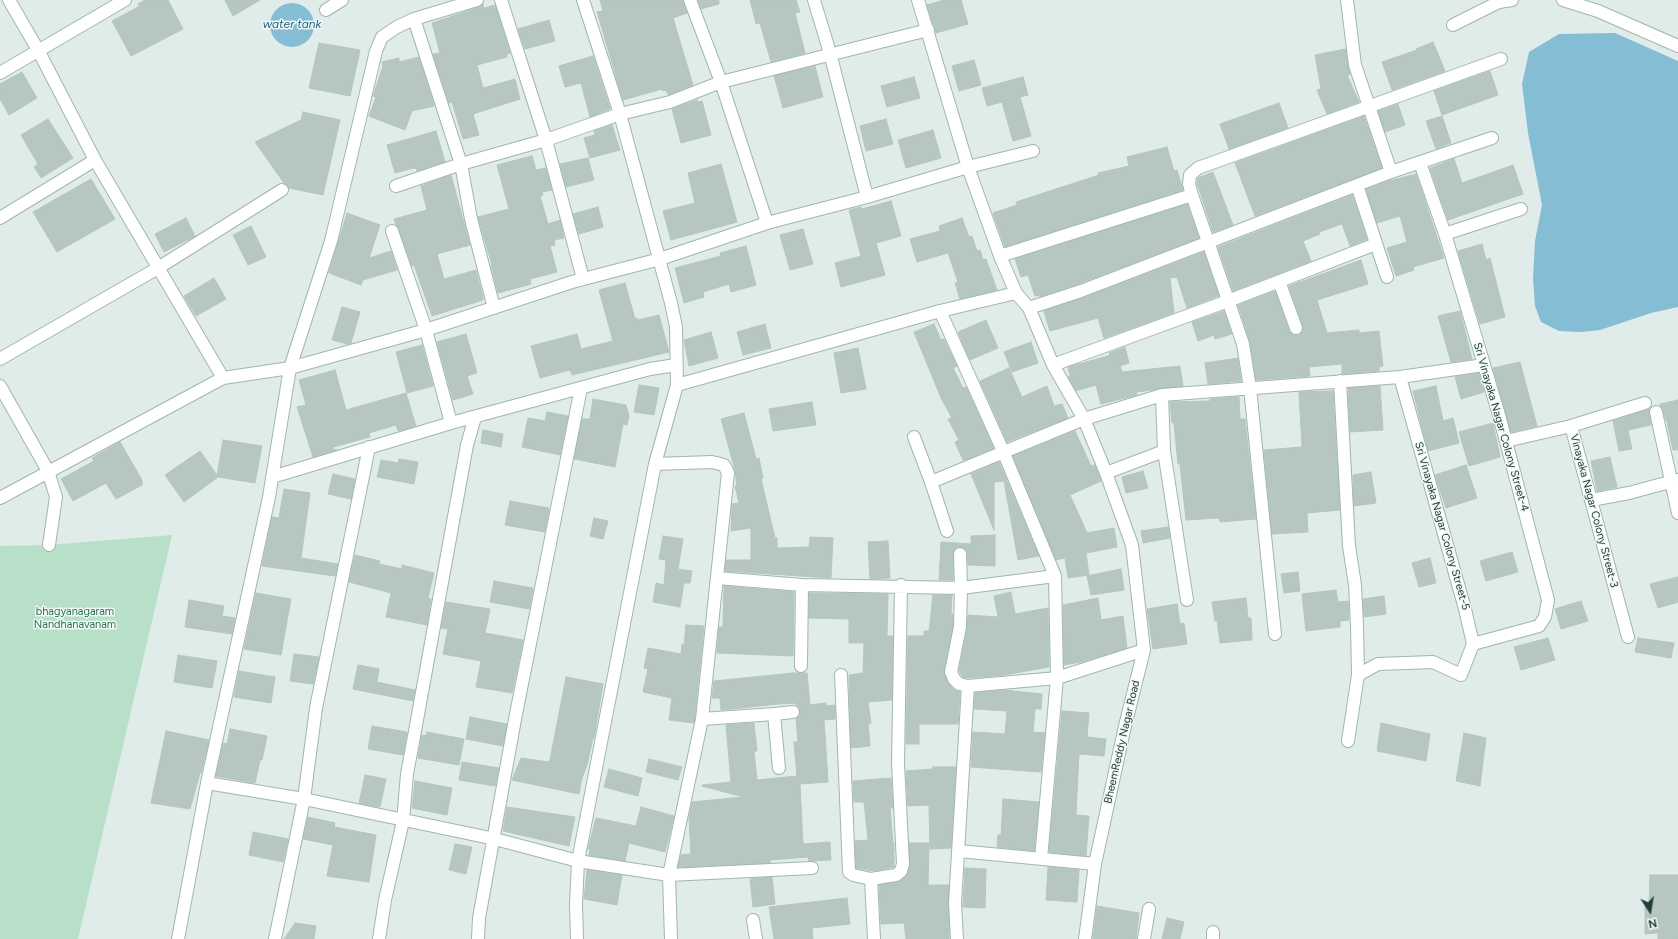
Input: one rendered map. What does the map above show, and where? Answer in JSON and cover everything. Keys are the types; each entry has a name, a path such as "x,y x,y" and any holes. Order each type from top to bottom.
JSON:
{"street":[{"path":"9,0 38,50 95,160 223,378"},
{"path":"0,73 125,0"},
{"path":"326,10 342,0"},
{"path":"178,939 207,782 272,477 290,368 331,241 376,51 382,37 397,27 414,19 477,0"},
{"path":"501,0 546,140 583,279"},
{"path":"577,939 576,904 578,861 655,464 677,385 676,327 660,259 620,114 583,0"},
{"path":"690,0 721,82 767,223"},
{"path":"814,0 830,53 867,197"},
{"name":"BheemReddy Nagar Road","path":"918,0 968,167 1000,256 1016,293 1029,308 1053,365 1084,419 1106,473 1132,545 1144,650 1125,726 1095,864 1085,939"},
{"path":"1347,0 1355,65 1391,172"},
{"path":"1453,25 1499,2 1512,0"},
{"path":"1563,0 1598,11 1678,46"},
{"path":"414,19 461,164 471,219 494,308"},
{"path":"396,186 461,164 546,140 620,114 670,102 721,82 830,53 928,30"},
{"path":"1276,634 1250,388 1243,344 1192,195 1189,184 1190,176 1198,168 1501,59"},
{"path":"1029,308 1081,291 1391,172 1492,138"},
{"path":"0,498 223,378 290,368 426,330 583,279 660,259 767,223 867,197 968,167 1032,151"},
{"path":"0,218 95,160"},
{"name":"Sri Vinayaka Nagar Colony Street-4","path":"1420,163 1445,234 1484,365 1506,441 1548,600 1548,608 1539,626 1473,644"},
{"path":"1357,185 1387,277"},
{"path":"0,359 158,268 282,190"},
{"path":"1000,256 1192,195"},
{"path":"1445,234 1521,209"},
{"path":"392,232 426,330 451,423"},
{"path":"1053,365 1228,301 1376,244"},
{"path":"1279,281 1296,328"},
{"path":"677,385 940,311 1016,293"},
{"path":"940,311 1003,451 1055,576 1057,678 1041,859"},
{"path":"272,477 451,423 650,369 676,365"},
{"path":"931,482 1003,451 1084,419 1162,395 1400,377 1484,365"},
{"name":"Sri Vinayaka Nagar Colony Street-5","path":"1400,377 1465,609 1473,644"},
{"path":"1340,381 1349,546 1355,585 1358,675 1348,741"},
{"path":"0,386 48,471 56,497 49,545"},
{"path":"478,939 479,918 495,839 516,714 581,388"},
{"path":"1162,395 1164,451 1187,600"},
{"path":"1571,426 1645,403"},
{"path":"1656,412 1674,481 1678,513"},
{"path":"379,939 385,900 403,820 407,774 414,731 466,445 475,417"},
{"name":"Vinayaka Nagar Colony Street-3","path":"1506,441 1571,426 1628,637"},
{"path":"914,438 948,531"},
{"path":"275,939 304,799 316,708 369,448"},
{"path":"1106,473 1164,451"},
{"path":"655,464 712,462 724,465 728,473 702,720 669,875 672,939"},
{"path":"1591,500 1629,493 1674,481"},
{"path":"960,554 960,628 951,672 954,679 959,684 968,686 1057,678 1144,650"},
{"path":"717,578 802,585 901,585 961,588 1055,576"},
{"path":"801,666 802,585"},
{"path":"841,675 849,872 853,875 871,879 896,875 901,870 903,864 898,763 901,585"},
{"path":"1358,675 1378,664 1433,662 1461,675 1473,644"},
{"path":"956,939 956,903 968,686"},
{"path":"702,720 793,712"},
{"path":"774,714 779,768"},
{"path":"207,782 304,799 495,839 578,861 669,875 812,868"},
{"path":"959,851 1095,864"},
{"path":"871,879 874,939"},
{"path":"1144,939 1149,909"},
{"path":"753,920 756,939"}],"green space":[{"name":"bhagyanagaram Nandhanavanam","path":"172,535 78,939 0,939 0,546 49,545"}],"water":[{"name":"water tank","path":"288,3 296,3 301,4 308,9 313,16 313,34 308,41 301,46 288,47 280,44 273,37 270,29 270,21 273,13 280,6"},
{"path":"1615,33 1678,61 1678,307 1651,313 1600,330 1581,332 1559,331 1541,322 1535,306 1533,279 1535,241 1542,205 1528,133 1522,84 1529,52 1559,34"}],"building":[{"path":"145,0 168,0 183,29 131,56 112,21 140,6 138,4"},
{"path":"225,0 260,0 233,16"},
{"path":"600,0 683,0 687,13 673,18 693,85 668,95 666,90 663,91 662,89 623,100 597,12 603,11"},
{"path":"698,0 719,0 719,4 701,9"},
{"path":"750,0 796,0 800,12 795,13 805,53 771,62 760,23 756,24"},
{"path":"944,0 961,0 968,24 936,33 927,5"},
{"path":"483,4 484,8 495,5 510,53 507,54 507,57 477,65 483,88 515,79 520,99 473,114 479,135 463,139 452,102 449,103 433,54 440,53 432,23 479,7"},
{"path":"549,20 555,41 525,49 518,29"},
{"path":"1433,42 1445,71 1392,90 1382,62 1417,50 1416,49"},
{"path":"319,43 360,50 350,96 309,88"},
{"path":"1346,49 1350,75 1347,75 1359,102 1327,114 1317,90 1321,89 1315,55"},
{"path":"593,56 610,109 590,117 581,83 565,87 559,66"},
{"path":"419,57 434,106 412,111 405,130 369,116 376,97 373,96 383,66 382,62 399,58 399,62"},
{"path":"974,60 981,85 959,91 952,66"},
{"path":"815,66 823,97 783,108 774,76"},
{"path":"1490,71 1498,95 1442,115 1434,91"},
{"path":"22,72 37,98 9,115 0,99 0,84"},
{"path":"914,77 920,98 887,107 881,86"},
{"path":"1023,77 1028,95 1020,97 1031,136 1013,141 1002,102 987,106 982,88"},
{"path":"697,100 697,102 702,101 711,135 681,143 672,109"},
{"path":"1279,103 1288,128 1229,149 1220,124"},
{"path":"1398,104 1405,125 1385,132 1378,111"},
{"path":"303,112 340,120 323,195 289,188 255,142 301,120"},
{"path":"1364,116 1382,168 1255,216 1235,163"},
{"path":"1442,116 1451,143 1436,149 1426,121"},
{"path":"48,119 73,158 41,178 34,167 38,164 21,135"},
{"path":"886,119 893,144 866,151 860,126"},
{"path":"612,125 620,150 590,158 584,138 595,135 594,131"},
{"path":"933,130 941,158 906,168 898,140"},
{"path":"436,131 445,162 417,171 416,168 395,173 387,145"},
{"path":"1167,147 1174,171 1177,170 1183,190 1005,247 993,213 1017,205 1016,202 1099,175 1098,173 1129,166 1127,157"},
{"path":"532,156 536,170 546,168 552,190 542,192 543,195 540,196 548,224 560,220 564,238 554,240 555,245 550,246 557,272 530,279 531,284 498,293 492,265 478,217 509,209 497,165"},
{"path":"588,158 594,180 566,187 560,164"},
{"path":"1454,159 1462,183 1513,165 1523,194 1448,220 1430,168"},
{"path":"721,164 737,222 671,240 663,211 695,203 688,173"},
{"path":"1213,172 1233,225 1213,232 1197,183 1198,178"},
{"path":"1416,174 1444,258 1413,267 1414,270 1396,276 1387,248 1407,242 1400,216 1377,223 1366,189"},
{"path":"451,175 470,245 437,254 444,279 476,270 483,300 432,316 414,265 412,266 394,219 427,210 421,186"},
{"path":"91,179 115,219 57,252 33,212"},
{"path":"1352,195 1367,239 1350,246 1342,224 1319,232 1320,234 1303,241 1311,261 1233,291 1218,247"},
{"path":"891,201 901,236 876,243 885,275 841,287 835,263 861,256 849,210 861,207 862,209"},
{"path":"1187,204 1199,238 1040,297 1039,295 1035,296 1028,275 1021,277 1015,259"},
{"path":"598,207 603,227 579,234 573,214"},
{"path":"347,213 380,225 369,258 391,251 397,270 363,280 361,285 329,273"},
{"path":"186,218 195,236 164,252 155,234"},
{"path":"962,218 969,237 972,236 977,251 980,250 983,260 986,259 997,290 960,299 955,283 958,282 948,253 917,262 910,239 940,231 939,226"},
{"path":"251,226 266,257 248,265 233,235"},
{"path":"803,229 813,264 790,270 780,235"},
{"path":"1482,244 1486,260 1490,258 1505,317 1480,324 1458,251"},
{"path":"746,246 756,285 731,292 729,284 703,292 704,297 684,303 675,268 721,256 720,253"},
{"path":"1204,252 1219,296 1187,308 1177,277 1170,278 1174,313 1104,338 1098,318 1050,331 1044,311 1083,298"},
{"path":"1361,260 1368,284 1317,300 1327,333 1359,330 1359,333 1379,331 1383,366 1379,367 1379,371 1342,374 1342,364 1309,367 1310,376 1256,380 1250,342 1238,305 1275,291 1289,331 1294,335 1299,335 1302,332 1303,326 1289,286"},
{"path":"214,278 226,299 196,316 184,296"},
{"path":"625,283 635,319 637,318 638,320 659,315 669,352 572,375 570,370 540,378 531,346 577,334 581,349 613,341 599,290"},
{"path":"342,307 360,312 351,343 347,344 332,340"},
{"path":"1224,311 1232,334 1215,339 1214,335 1198,341 1192,322"},
{"path":"1460,311 1472,359 1451,362 1438,316"},
{"path":"986,320 998,348 970,360 958,332"},
{"path":"765,324 771,348 743,355 737,332"},
{"path":"934,324 941,340 944,339 957,366 953,368 963,388 966,387 994,448 965,460 963,460 955,442 959,440 948,419 952,418 941,398 914,332"},
{"path":"711,332 718,358 689,366 684,340"},
{"path":"466,334 477,373 467,376 473,394 453,400 437,342"},
{"path":"1031,342 1038,363 1012,372 1004,352"},
{"path":"422,345 433,386 407,393 396,352"},
{"path":"1125,347 1129,363 1120,366 1122,372 1180,366 1183,386 1136,392 1137,395 1101,404 1096,385 1076,391 1068,377 1070,376 1068,367 1108,356 1110,355 1109,353"},
{"path":"858,348 866,389 841,393 834,353"},
{"path":"1238,358 1241,381 1208,384 1205,363"},
{"path":"1520,362 1537,426 1511,432 1493,368"},
{"path":"1009,368 1022,397 1047,386 1054,406 1062,404 1068,418 1007,442 980,381"},
{"path":"335,370 346,410 406,393 416,426 398,431 396,425 369,433 370,437 330,448 337,450 313,457 297,407 306,405 299,380"},
{"path":"1479,373 1484,392 1461,399 1455,377"},
{"path":"639,385 659,388 654,415 634,412"},
{"path":"1380,386 1383,430 1350,432 1348,388"},
{"path":"1436,386 1443,421 1453,418 1459,443 1428,451 1413,391"},
{"path":"1333,391 1340,510 1307,513 1308,532 1272,534 1264,450 1302,447 1299,392"},
{"path":"1239,397 1240,419 1245,419 1256,519 1220,522 1219,518 1186,520 1180,464 1178,464 1174,423 1172,423 1170,402 1210,401 1210,399"},
{"path":"593,399 626,405 629,416 627,425 623,424 615,467 574,459 582,419 590,419"},
{"path":"1678,400 1678,450 1673,450 1667,422 1660,404"},
{"path":"812,402 816,425 773,431 769,409"},
{"path":"1649,409 1651,425 1628,430 1632,449 1619,451 1613,421"},
{"path":"547,412 568,416 560,455 522,447 528,418 545,421"},
{"path":"744,413 756,459 759,458 763,478 761,479 775,538 777,538 777,548 809,547 810,537 833,538 831,578 725,571 726,560 751,560 751,528 731,531 732,504 739,503 735,486 737,486 735,470 721,419"},
{"path":"1493,423 1500,457 1469,466 1459,432"},
{"path":"483,430 503,434 501,447 481,443"},
{"path":"1075,431 1091,466 1095,465 1101,481 1070,495 1087,533 1114,528 1117,547 1086,553 1089,575 1068,578 1065,558 1056,560 1013,456"},
{"path":"223,440 262,446 255,483 218,477 184,502 165,475 200,451 217,475"},
{"path":"120,442 142,480 142,485 116,499 106,483 73,501 61,479 94,461 92,458"},
{"path":"1610,457 1617,487 1597,491 1591,461"},
{"path":"399,459 418,462 414,484 377,477 381,460 398,463"},
{"path":"999,462 1039,556 1018,560 1004,481 994,482 994,530 971,474"},
{"path":"1466,465 1477,498 1446,508 1435,475"},
{"path":"1143,471 1148,488 1126,493 1122,477"},
{"path":"1371,472 1376,503 1354,506 1353,475"},
{"path":"333,474 355,479 351,499 328,494"},
{"path":"284,489 310,493 301,558 338,564 335,576 262,566 272,517 279,518"},
{"path":"510,501 549,508 545,532 505,525"},
{"path":"594,518 608,521 603,539 590,536"},
{"path":"1168,527 1170,538 1143,543 1141,531"},
{"path":"995,535 995,566 968,565 967,550 959,547 956,548 953,554 953,580 939,580 941,542 971,544 971,536"},
{"path":"663,536 683,539 678,569 692,571 690,583 684,583 680,607 653,602 656,583 664,585 666,560 659,559"},
{"path":"888,541 890,578 870,579 868,542"},
{"path":"1512,552 1518,572 1486,581 1480,561"},
{"path":"355,555 380,561 379,564 402,569 402,565 434,573 428,598 431,599 427,625 386,617 391,593 349,582"},
{"path":"1430,558 1436,583 1419,587 1412,563"},
{"path":"1121,569 1124,590 1091,595 1087,576"},
{"path":"1298,572 1300,591 1284,593 1281,574"},
{"path":"1678,577 1678,602 1658,608 1650,584"},
{"path":"494,581 533,588 529,609 490,602"},
{"path":"724,586 794,592 793,656 717,653 719,627 723,627"},
{"path":"1336,590 1338,602 1348,601 1349,620 1340,621 1340,627 1306,631 1302,594"},
{"path":"1011,592 1015,614 1048,608 1049,667 1004,675 968,678 963,677 959,671 968,615 998,617 994,596"},
{"path":"256,593 291,599 281,655 244,649"},
{"path":"809,593 888,594 887,636 893,636 892,700 868,702 871,723 868,724 870,746 851,748 849,675 863,673 864,643 849,643 849,619 809,618"},
{"path":"933,595 952,595 951,614 953,614 953,626 944,671 949,684 954,690 960,692 958,724 919,724 919,744 906,744 908,636 924,636 924,631 929,631"},
{"path":"1384,596 1386,614 1364,617 1363,599"},
{"path":"1098,598 1101,620 1123,616 1127,648 1081,662 1064,665 1063,605"},
{"path":"1246,598 1248,618 1251,618 1252,640 1220,643 1217,620 1215,621 1212,602"},
{"path":"189,600 224,606 222,616 235,618 232,634 185,627"},
{"path":"1581,601 1588,621 1561,629 1555,609"},
{"path":"446,602 490,609 485,633 523,640 512,693 476,687 481,661 443,654 448,629 441,628"},
{"path":"1177,604 1180,624 1184,623 1187,644 1153,649 1147,609"},
{"path":"686,625 704,626 694,723 669,720 672,698 643,692 648,669 644,668 648,648 681,654 682,644 684,645"},
{"path":"1548,638 1555,660 1521,670 1514,647"},
{"path":"1638,638 1674,643 1671,658 1635,652"},
{"path":"294,654 319,657 313,684 290,681"},
{"path":"178,655 217,661 212,688 174,682"},
{"path":"358,665 379,669 377,682 415,690 413,701 353,689"},
{"path":"239,671 275,677 271,703 234,697"},
{"path":"807,673 810,705 826,703 826,706 835,705 835,719 824,720 828,782 800,784 803,844 830,842 831,860 809,861 808,857 770,860 770,863 678,867 681,855 691,854 689,819 692,802 743,797 702,786 731,782 726,725 754,723 757,751 754,751 757,780 797,776 794,742 798,742 796,719 800,715 799,707 794,703 721,710 720,698 712,698 714,681"},
{"path":"566,677 603,684 594,738 582,778 579,794 512,780 521,758 548,762 550,760"},
{"path":"1004,690 1042,694 1041,709 1035,709 1033,732 1045,733 1041,772 971,767 973,732 1005,734 1007,711 974,709 975,693"},
{"path":"1062,711 1089,713 1087,737 1106,739 1104,756 1079,754 1076,815 1089,816 1086,856 1049,852"},
{"path":"470,717 507,724 503,746 466,739"},
{"path":"1381,723 1430,734 1426,761 1377,751"},
{"path":"372,726 407,732 403,755 368,749"},
{"path":"230,729 267,736 255,783 216,776 223,743 227,744"},
{"path":"166,731 209,740 190,809 151,803"},
{"path":"427,732 464,739 459,765 418,758 422,735 426,736"},
{"path":"1464,733 1486,738 1480,786 1456,781"},
{"path":"649,759 682,767 678,780 646,772"},
{"path":"462,762 499,768 495,786 459,780"},
{"path":"933,767 956,767 951,848 930,849 929,805 908,806 906,771 933,769"},
{"path":"609,769 642,778 638,796 604,787"},
{"path":"365,775 386,779 380,807 359,803"},
{"path":"891,778 893,808 890,808 894,843 894,867 874,871 856,868 855,841 868,840 864,802 854,802 853,781"},
{"path":"415,781 452,788 447,815 412,808"},
{"path":"1003,799 1039,802 1034,851 997,847 998,835 1001,835"},
{"path":"507,807 575,817 569,846 503,831"},
{"path":"641,807 674,816 665,852 629,843 625,861 589,855 590,850 588,849 596,818 636,826"},
{"path":"308,817 335,823 334,827 376,835 369,882 327,876 333,845 303,839"},
{"path":"253,832 288,839 283,862 249,855"},
{"path":"909,843 929,843 928,885 949,885 949,939 906,939 904,923 881,924 879,885 898,882 906,877 910,864"},
{"path":"455,844 472,847 466,874 449,870"},
{"path":"1048,867 1079,870 1077,902 1046,900"},
{"path":"965,868 986,869 985,908 963,907"},
{"path":"587,870 622,875 617,905 584,899"},
{"path":"1650,875 1678,875 1678,939 1658,939 1658,933 1645,934 1645,904 1649,904"},
{"path":"772,877 775,904 753,907 750,879"},
{"path":"847,898 850,924 812,928 813,939 774,939 769,907"},
{"path":"1097,906 1139,913 1136,939 1093,939"},
{"path":"1167,918 1184,922 1180,939 1162,939"},
{"path":"295,923 316,926 314,939 284,939"}]}
